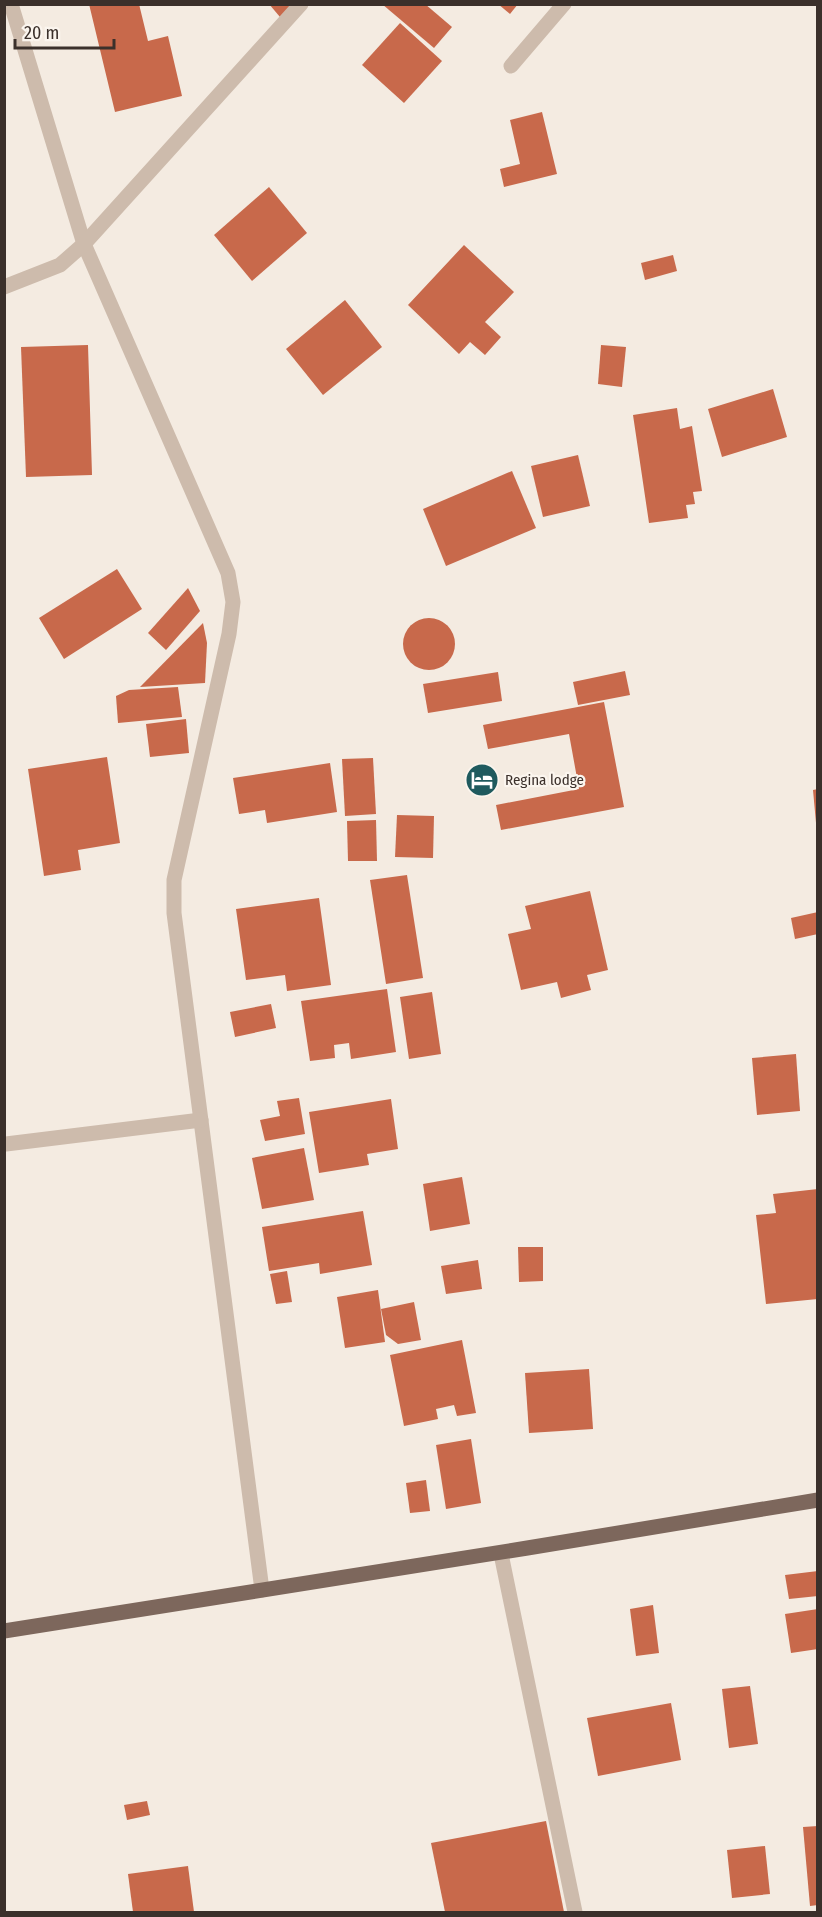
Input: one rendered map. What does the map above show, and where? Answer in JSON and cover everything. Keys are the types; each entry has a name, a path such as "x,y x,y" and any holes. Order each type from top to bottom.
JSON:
{"main road":[{"path":"4,1632 501,1554 818,1500"}],"street":[{"path":"11,4 84,244 228,573 233,602 230,634 174,880 174,913 262,1590"},
{"path":"4,286 60,265 84,244 301,4"},
{"path":"511,66 564,4"},
{"path":"6,1144 201,1120"},
{"path":"501,1554 575,1912"}],"building":[{"path":"89,4 139,4 148,41 168,36 182,96 115,112"},
{"path":"269,4 292,4 280,17"},
{"path":"382,4 425,4 452,27 434,48"},
{"path":"498,4 518,4 510,14"},
{"path":"400,23 442,61 404,103 362,65"},
{"path":"542,112 557,174 504,187 500,169 520,164 510,120"},
{"path":"269,187 307,233 252,281 214,235"},
{"path":"464,245 514,292 485,322 501,337 485,355 470,342 459,354 408,305"},
{"path":"673,255 677,271 645,280 641,263"},
{"path":"345,300 382,347 323,395 286,349"},
{"path":"88,345 92,475 26,477 21,347"},
{"path":"601,345 626,347 622,387 598,384"},
{"path":"773,389 787,437 722,457 708,409"},
{"path":"677,408 680,429 692,426 702,491 693,492 695,504 686,505 688,518 649,523 633,415"},
{"path":"578,455 590,506 543,517 531,466"},
{"path":"512,471 536,528 446,566 423,509"},
{"path":"117,569 142,609 64,659 39,618"},
{"path":"188,588 200,611 166,650 148,633"},
{"path":"424,618 434,618 448,625 455,644 448,663 434,670 424,670 414,666 407,659 403,649 403,639 407,629 414,622"},
{"path":"203,623 207,643 205,683 140,687"},
{"path":"625,671 630,695 578,705 573,682"},
{"path":"498,672 502,701 428,713 423,684"},
{"path":"178,687 182,717 118,723 116,696 129,690"},
{"path":"604,702 624,807 501,830 496,805 579,789 569,734 488,749 483,725"},
{"path":"186,719 189,753 150,757 146,724"},
{"path":"107,757 120,843 78,850 81,870 44,876 28,769"},
{"path":"373,758 376,814 345,816 342,759"},
{"path":"330,763 337,812 267,823 265,810 239,814 233,778"},
{"path":"818,789 818,823 816,823 813,790"},
{"path":"397,815 434,816 433,858 395,857"},
{"path":"376,820 377,861 348,861 347,821"},
{"path":"407,875 423,978 386,984 370,880"},
{"path":"590,891 608,970 587,975 591,990 561,998 557,982 521,990 508,934 531,929 525,906"},
{"path":"319,898 331,985 287,991 285,975 246,980 236,909"},
{"path":"818,912 818,934 795,939 791,918"},
{"path":"387,989 396,1052 351,1059 349,1043 334,1045 335,1058 310,1061 301,1001"},
{"path":"432,992 441,1054 409,1059 400,997"},
{"path":"271,1004 276,1028 235,1037 230,1012"},
{"path":"796,1054 800,1111 757,1115 752,1058"},
{"path":"299,1098 305,1134 265,1141 260,1120 280,1116 277,1101"},
{"path":"391,1099 398,1149 367,1154 369,1165 319,1173 309,1112"},
{"path":"304,1148 314,1200 262,1209 252,1158"},
{"path":"462,1177 470,1224 430,1231 423,1184"},
{"path":"818,1189 818,1299 766,1304 756,1215 776,1213 773,1194"},
{"path":"363,1211 372,1265 320,1274 319,1263 269,1271 262,1227"},
{"path":"518,1247 543,1247 543,1281 519,1282"},
{"path":"478,1260 482,1289 446,1294 441,1266"},
{"path":"287,1271 292,1302 276,1304 270,1274"},
{"path":"378,1290 385,1342 345,1348 337,1297"},
{"path":"414,1302 421,1340 398,1344 386,1335 381,1309"},
{"path":"462,1340 476,1413 457,1416 454,1405 436,1409 438,1419 404,1426 390,1355"},
{"path":"589,1369 593,1429 529,1433 525,1373"},
{"path":"471,1439 481,1503 446,1509 436,1445"},
{"path":"426,1480 430,1511 410,1513 406,1483"},
{"path":"818,1571 818,1596 789,1599 785,1575"},
{"path":"653,1605 659,1653 636,1656 630,1609"},
{"path":"818,1609 818,1649 791,1653 785,1614"},
{"path":"750,1686 758,1744 729,1748 722,1689"},
{"path":"671,1703 681,1760 598,1776 587,1718"},
{"path":"147,1801 150,1815 127,1820 124,1805"},
{"path":"546,1821 564,1912 445,1912 431,1843"},
{"path":"818,1826 818,1905 810,1906 803,1827"},
{"path":"765,1846 770,1894 732,1898 727,1850"},
{"path":"188,1866 194,1912 133,1912 128,1874"}],"place":[{"name":"Regina lodge","path":"482,780"}]}
